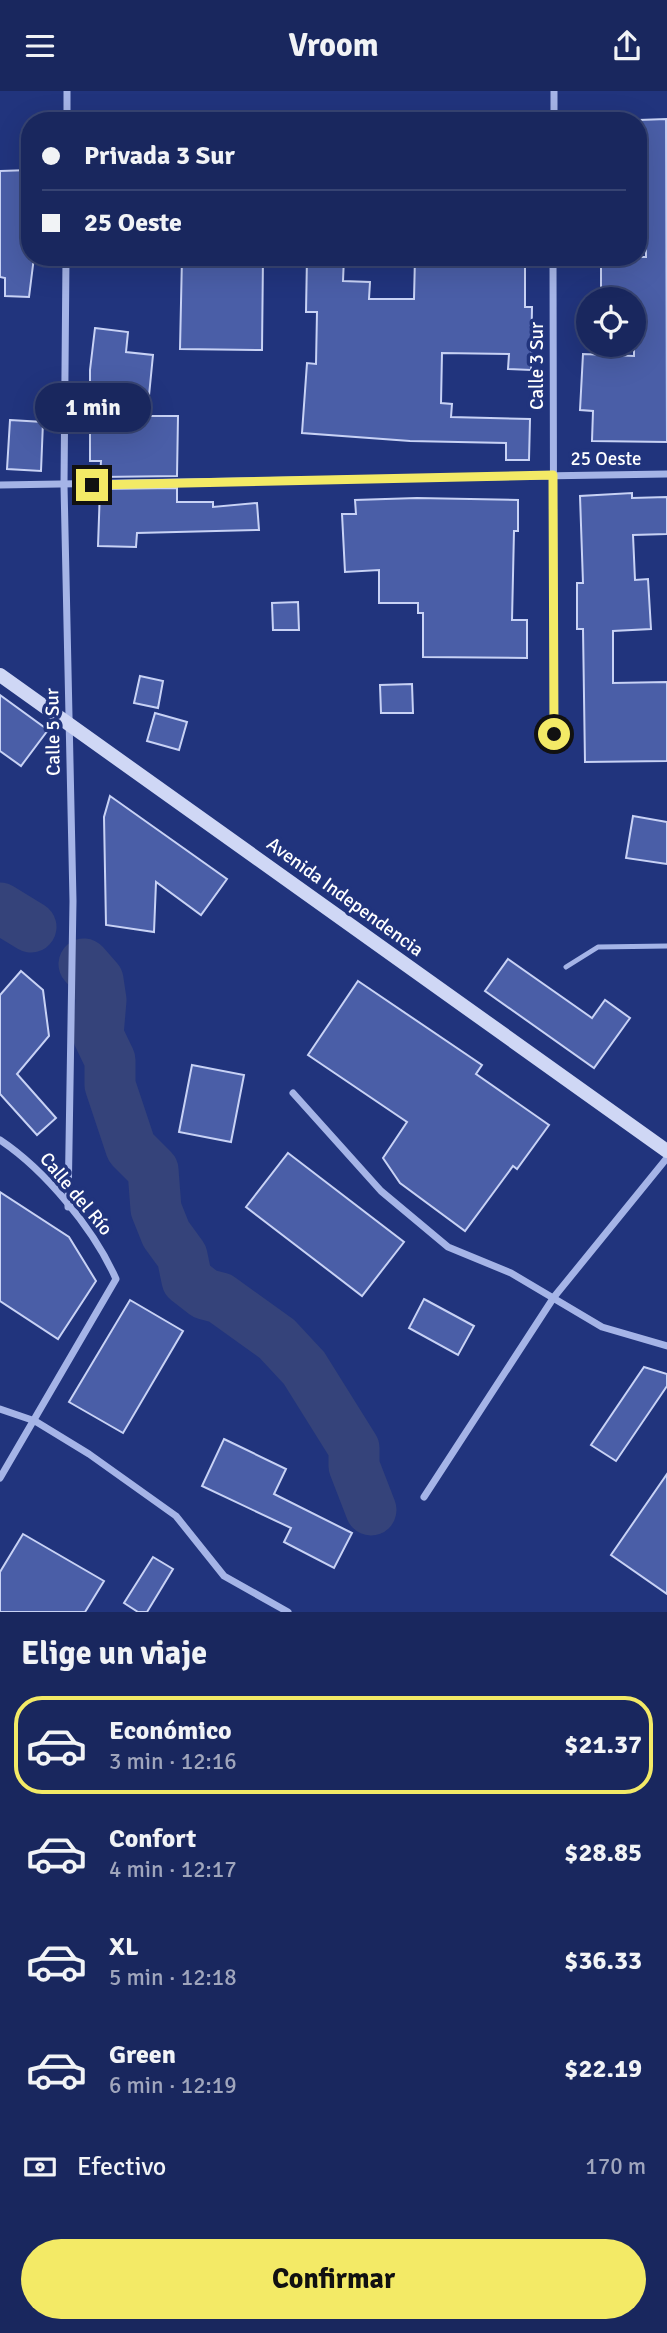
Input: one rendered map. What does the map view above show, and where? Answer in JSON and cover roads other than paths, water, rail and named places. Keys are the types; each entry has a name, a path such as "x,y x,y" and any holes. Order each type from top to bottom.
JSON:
{"street":[{"path":"66,112 67,91"},
{"path":"554,91 554,112"},
{"name":"Calle 5 Sur","path":"66,266 64,485 73,901 68,1207"},
{"name":"Calle 3 Sur","path":"553,266 554,734"},
{"name":"25 Oeste","path":"0,485 667,474"},
{"name":"Avenida Independencia","path":"0,675 667,1151"},
{"path":"293,1093 381,1191 448,1247 511,1273 602,1327 667,1346"},
{"name":"Calle del Río","path":"0,1140 22,1154 68,1207 103,1251 116,1279 35,1422"},
{"path":"424,1497 554,1297 667,1158"},
{"path":"0,1409 35,1422 89,1454 176,1516 224,1576 288,1612"},
{"path":"0,1478 35,1422"}],"lane":[{"path":"566,967 598,947 667,946"}],"waterway":[{"path":"0,908 31,927"},
{"path":"84,964 98,980 101,1000 98,1035 110,1060 110,1085 131,1148 153,1170 156,1209 166,1234 182,1256 187,1280 205,1294 220,1298 277,1339 304,1368 354,1448 354,1466 371,1510"}]}
